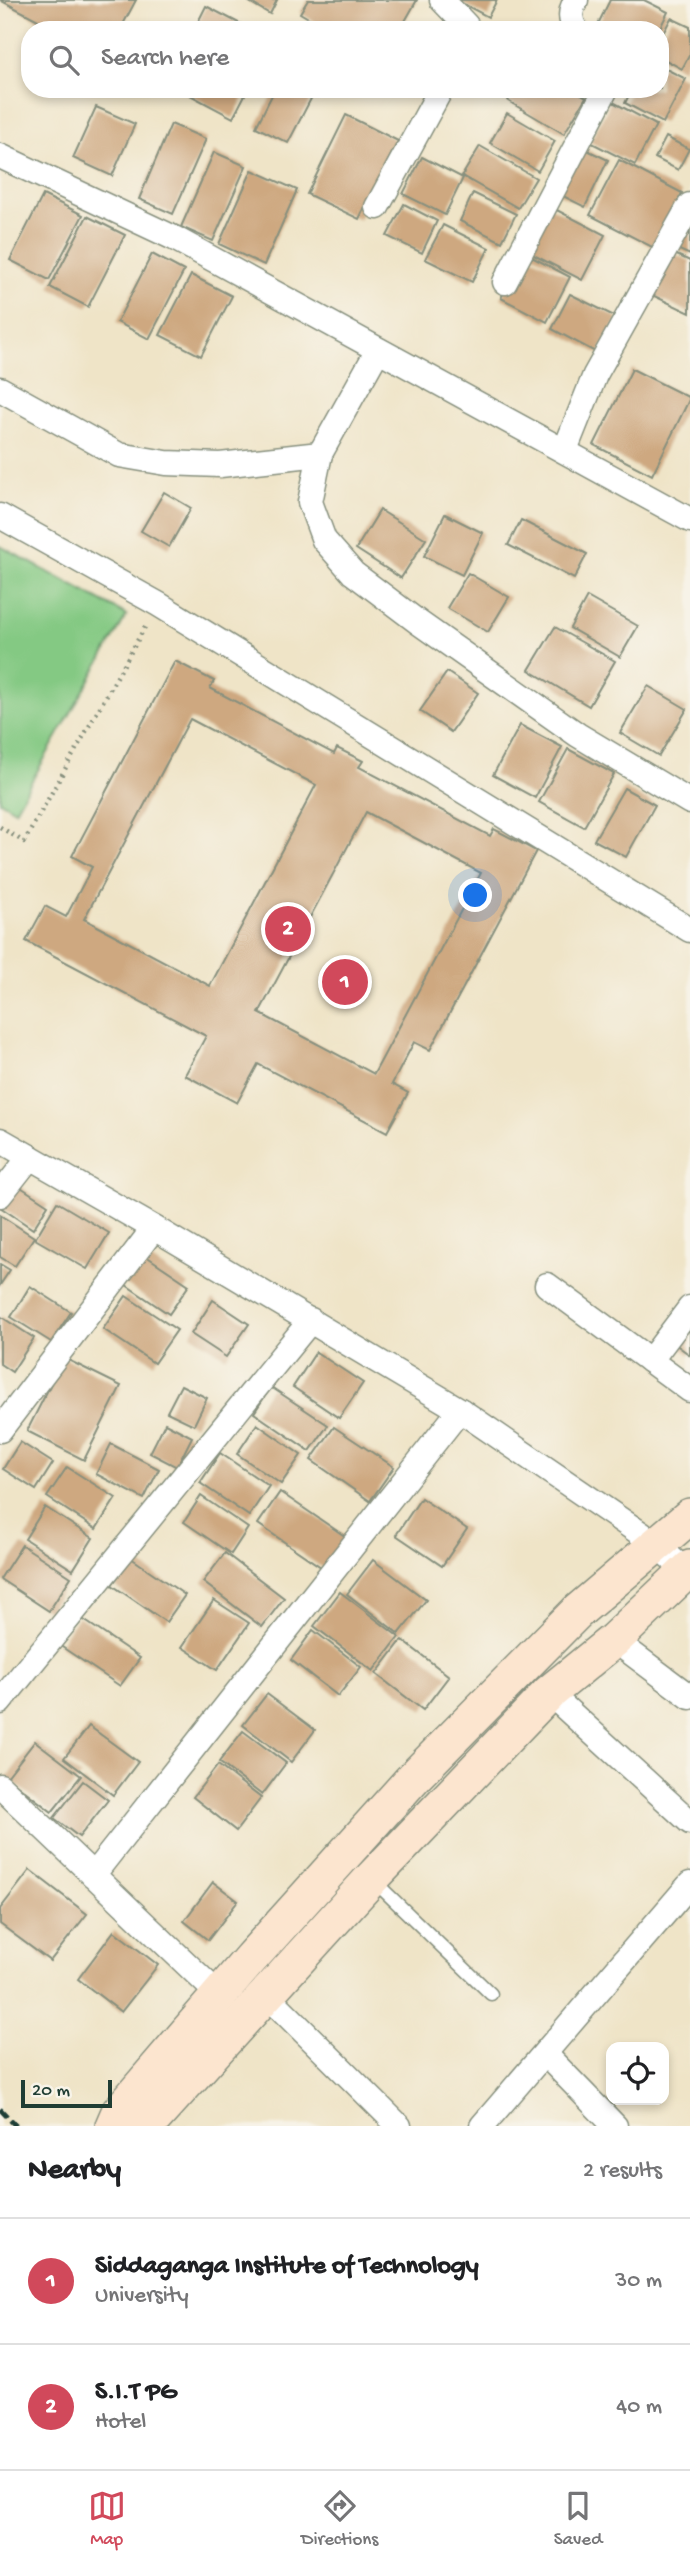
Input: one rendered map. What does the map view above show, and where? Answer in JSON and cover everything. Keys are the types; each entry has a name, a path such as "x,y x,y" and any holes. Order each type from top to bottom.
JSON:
{"street":[{"path":"442,0 462,21"},
{"path":"571,21 576,0"},
{"path":"377,208 436,98"},
{"path":"505,282 602,98"},
{"path":"0,156 174,238 690,520"},
{"path":"565,450 595,375 690,205"},
{"path":"378,350 320,454 310,502 324,541 353,573 578,735 690,802"},
{"path":"0,389 119,455 166,463 220,465 320,454"},
{"path":"0,516 158,604 690,930"},
{"path":"0,1140 460,1410 656,1544 688,1570 614,1640 549,1693 371,1879 267,1995 128,2123"},
{"path":"0,1195 30,1157"},
{"path":"0,1430 154,1228"},
{"path":"547,1285 690,1390"},
{"path":"650,1361 690,1308"},
{"path":"0,1702 311,1321"},
{"path":"93,1875 460,1410"},
{"path":"128,2123 219,1995 415,1776 577,1612 690,1516"},
{"path":"614,1640 690,1697"},
{"path":"549,1693 690,1822"},
{"path":"0,1786 219,1995"},
{"path":"482,2126 689,1888"},
{"path":"267,1995 399,2126"},
{"path":"545,2053 615,2126"}],"lane":[{"path":"371,1879 491,1994"}],"path":[{"path":"0,827 24,842 158,604"}],"green space":[{"path":"0,546 127,615 15,810 0,801"}],"building":[{"path":"0,0 136,0 125,21 40,21"},
{"path":"246,0 277,0 270,14"},
{"path":"308,0 417,0 405,21 314,21 300,13"},
{"path":"456,0 497,0 488,17"},
{"path":"610,0 644,0 668,12 664,21 600,21"},
{"path":"206,6 235,21 198,21"},
{"path":"671,18 690,27 690,54 682,69 669,62"},
{"path":"669,70 686,79 663,123 625,103 628,98 669,98"},
{"path":"196,98 243,98 233,118"},
{"path":"270,98 311,98 288,143 256,127"},
{"path":"510,98 585,98 564,134 508,101"},
{"path":"611,101 656,125 635,165 590,142"},
{"path":"96,107 135,124 112,176 73,158"},
{"path":"507,113 555,141 538,171 490,143"},
{"path":"346,115 398,141 359,219 307,194"},
{"path":"171,124 206,139 173,214 139,199"},
{"path":"666,137 689,149 678,170 655,158"},
{"path":"480,146 536,178 518,208 462,176"},
{"path":"581,147 608,160 585,207 557,193"},
{"path":"214,152 246,166 213,241 181,227"},
{"path":"422,157 463,178 445,215 403,194"},
{"path":"619,160 682,193 654,248 590,215"},
{"path":"252,170 297,190 264,265 219,244"},
{"path":"473,193 516,214 502,242 460,221"},
{"path":"43,195 83,215 49,280 10,260"},
{"path":"404,204 437,221 422,253 387,236"},
{"path":"547,205 605,235 582,280 524,250"},
{"path":"87,216 125,235 88,307 50,287"},
{"path":"690,217 690,255 675,248"},
{"path":"443,225 489,248 472,282 425,259"},
{"path":"670,252 690,261 690,313 650,294"},
{"path":"524,253 570,277 547,322 501,298"},
{"path":"152,254 184,271 149,339 117,322"},
{"path":"191,275 232,296 201,356 160,335"},
{"path":"570,294 618,318 599,354 552,329"},
{"path":"632,369 690,398 652,475 594,445"},
{"path":"164,492 191,508 169,547 141,531"},
{"path":"380,510 426,539 401,578 356,549"},
{"path":"445,514 483,533 462,575 424,556"},
{"path":"521,520 587,554 574,579 508,545"},
{"path":"468,573 509,597 488,632 447,608"},
{"path":"587,597 638,626 620,657 570,628"},
{"path":"555,627 615,661 589,706 529,670"},
{"path":"175,661 214,681 210,688 334,754 337,748 363,761 359,767 490,836 494,829 536,851 430,1050 414,1042 392,1084 408,1093 387,1132 258,1064 237,1103 185,1075 206,1036 26,941 45,906 66,917 92,867 72,856","holes":["190,719 316,785 210,986 84,919","366,812 481,873 374,1074 259,1013"]},
{"path":"447,672 478,693 451,732 420,711"},
{"path":"648,686 687,709 659,756 620,733"},
{"path":"520,725 562,747 535,798 493,775"},
{"path":"568,749 614,774 584,827 539,802"},
{"path":"624,788 655,805 626,857 594,840"},
{"path":"13,1182 48,1205 33,1229 0,1207 0,1202"},
{"path":"57,1202 109,1233 87,1269 35,1239"},
{"path":"0,1215 34,1237 15,1266 0,1257"},
{"path":"143,1254 189,1285 169,1314 123,1283"},
{"path":"0,1264 10,1270 0,1285"},
{"path":"30,1286 71,1312 51,1342 11,1317"},
{"path":"126,1296 177,1330 154,1363 103,1329"},
{"path":"213,1300 249,1324 226,1357 191,1334"},
{"path":"0,1316 34,1338 12,1372 0,1364"},
{"path":"690,1321 690,1355 671,1341"},
{"path":"316,1352 363,1383 339,1418 293,1387"},
{"path":"64,1358 121,1386 84,1460 27,1431"},
{"path":"181,1385 207,1398 194,1425 167,1412"},
{"path":"271,1387 328,1425 310,1451 254,1413"},
{"path":"165,1423 192,1437 177,1467 150,1453"},
{"path":"257,1424 301,1455 281,1484 237,1454"},
{"path":"334,1427 394,1467 370,1501 311,1460"},
{"path":"20,1442 53,1463 36,1490 3,1469"},
{"path":"111,1444 159,1469 144,1499 96,1474"},
{"path":"220,1453 269,1486 249,1516 200,1483"},
{"path":"67,1467 116,1498 96,1529 47,1497"},
{"path":"280,1492 346,1537 324,1569 258,1524"},
{"path":"201,1496 248,1528 231,1554 184,1522"},
{"path":"421,1498 467,1529 442,1566 396,1535"},
{"path":"45,1507 93,1538 73,1570 25,1539"},
{"path":"22,1545 71,1577 49,1611 0,1579"},
{"path":"225,1553 284,1598 262,1627 203,1582"},
{"path":"131,1558 185,1595 166,1622 112,1585"},
{"path":"373,1560 426,1600 399,1634 347,1594"},
{"path":"340,1592 399,1637 373,1671 314,1626"},
{"path":"214,1600 249,1623 217,1670 182,1647"},
{"path":"78,1616 140,1658 120,1686 59,1645"},
{"path":"313,1630 361,1667 338,1696 291,1660"},
{"path":"402,1640 449,1676 423,1710 376,1674"},
{"path":"267,1694 315,1730 291,1762 243,1725"},
{"path":"89,1726 138,1762 113,1795 64,1758"},
{"path":"243,1731 286,1763 262,1795 219,1762"},
{"path":"35,1741 81,1776 52,1812 7,1777"},
{"path":"218,1765 261,1798 236,1831 193,1797"},
{"path":"83,1781 108,1800 79,1837 54,1818"},
{"path":"30,1870 87,1914 50,1961 0,1924 0,1909"},
{"path":"213,1882 238,1901 208,1940 184,1921"},
{"path":"114,1931 158,1965 121,2012 78,1979"}],"railway":[{"path":"0,2109 16,2126"}],"place":[{"name":"S.I.T PG","path":"288,929"},
{"name":"Siddaganga Institute of Technology","path":"345,982"}]}
